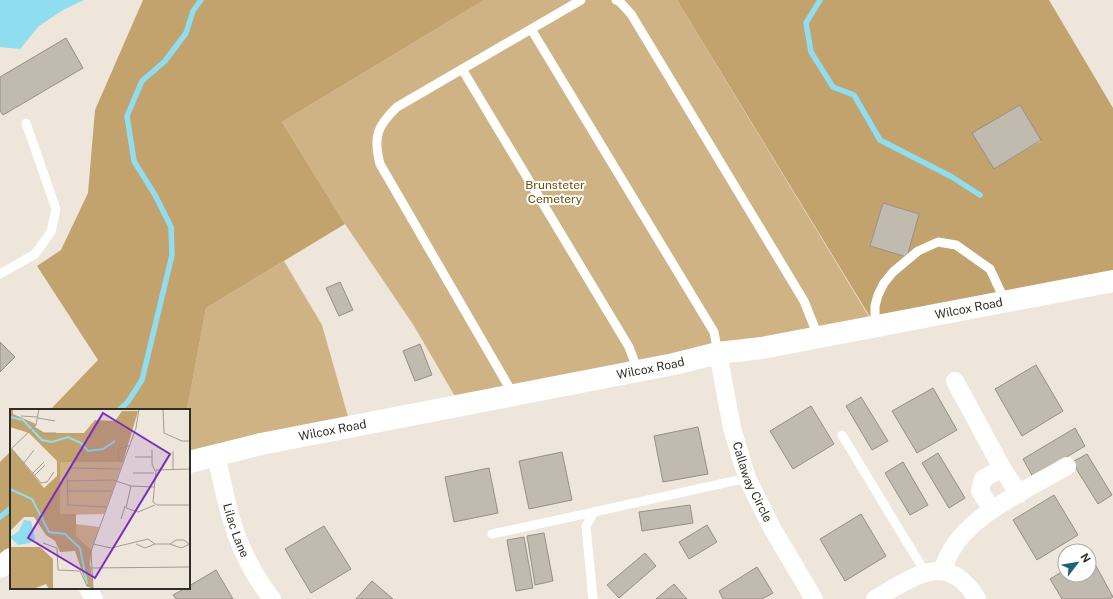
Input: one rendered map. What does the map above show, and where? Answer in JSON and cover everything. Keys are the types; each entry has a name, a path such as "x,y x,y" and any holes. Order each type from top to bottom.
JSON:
{"street":[{"name":"Wilcox Road","path":"190,462 216,454 513,394 638,371 718,353 762,348 875,325 1113,281"},
{"name":"Callaway Circle","path":"718,353 732,428 747,478 772,528 814,599"},
{"path":"955,381 1002,468 1019,494"},
{"name":"Lilac Lane","path":"216,454 229,516 234,532 249,563 272,599"},
{"path":"934,571 974,523 992,510 1067,466"},
{"path":"992,510 980,491 983,479 1002,468"},
{"path":"0,567 10,560"},
{"path":"875,599 914,576 934,571 960,578 969,586 977,599"},
{"path":"89,589 94,599"}],"lane":[{"path":"513,394 380,164 376,147 377,133 387,117 397,107 581,0"},
{"path":"616,0 620,2 631,14 644,34 804,301 818,336"},
{"path":"531,29 714,332 718,353"},
{"path":"462,69 629,347 638,371"},
{"path":"0,274 35,254 51,232 56,209 26,123"},
{"path":"875,325 875,306 878,295 884,283 918,251 938,242 956,245 990,269 1005,301"},
{"path":"842,435 934,571"},
{"path":"492,534 747,478"},
{"path":"593,599 586,526 594,512"}],"green space":[{"name":"Brunsteter Cemetery","path":"484,0 677,0 874,325 460,405 414,326 345,224 282,122"},
{"path":"284,261 322,325 351,427 190,462 190,409 187,409 206,308"}],"shaded area":[{"path":"143,0 484,0 282,122 345,224 206,308 187,409 51,409 98,360 37,266 61,250 88,193 95,110"},
{"path":"677,0 1049,0 1113,108 1113,281 875,325","holes":["1020,105 1041,141 994,168 973,133","883,203 919,214 906,257 870,245"]},
{"path":"10,452 10,560 0,567 0,462"}],"water":[{"path":"0,0 84,0 63,10 39,26 20,49 0,47"}],"building":[{"path":"66,38 83,68 3,115 0,111 0,77"},
{"path":"1020,105 1041,140 994,169 972,133"},
{"path":"883,203 919,214 907,257 870,246"},
{"path":"340,282 353,310 339,316 326,288"},
{"path":"0,342 15,357 0,372"},
{"path":"420,344 432,375 415,381 403,351"},
{"path":"1036,365 1063,411 1022,436 995,389"},
{"path":"933,388 957,430 917,453 892,411"},
{"path":"861,397 888,441 872,450 846,406"},
{"path":"811,406 834,444 793,469 770,431"},
{"path":"698,427 708,474 663,482 654,436"},
{"path":"1075,428 1085,446 1033,477 1023,459"},
{"path":"562,452 572,500 529,509 519,461"},
{"path":"938,453 965,498 949,508 922,463"},
{"path":"1087,454 1112,495 1098,504 1072,462"},
{"path":"903,462 928,505 910,515 885,473"},
{"path":"489,468 498,513 454,522 445,477"},
{"path":"1054,495 1078,535 1065,543 1057,543 1057,548 1037,560 1013,520"},
{"path":"690,505 693,523 642,531 639,512"},
{"path":"861,514 886,556 845,581 820,539"},
{"path":"707,525 717,542 689,559 679,542"},
{"path":"324,526 351,569 311,593 285,549"},
{"path":"544,533 553,581 535,585 527,536"},
{"path":"524,537 533,588 516,591 507,540"},
{"path":"645,553 656,566 619,598 607,585"},
{"path":"757,567 773,593 762,599 723,599 719,591"},
{"path":"1097,568 1113,597 1109,599 1062,599 1050,579 1057,575 1057,583 1097,583"},
{"path":"216,570 233,599 176,599 173,595 184,589 190,589 190,585"},
{"path":"372,581 393,599 356,599"},
{"path":"674,584 687,599 656,599"}],"waterway":[{"path":"120,409 127,403 142,380 172,255 171,227 155,195 134,161 127,116 142,81 165,61 186,33 193,11 201,0"},
{"path":"820,0 806,23 811,52 833,87 854,95 880,140 952,177 980,195"},
{"path":"0,517 10,509"}]}
